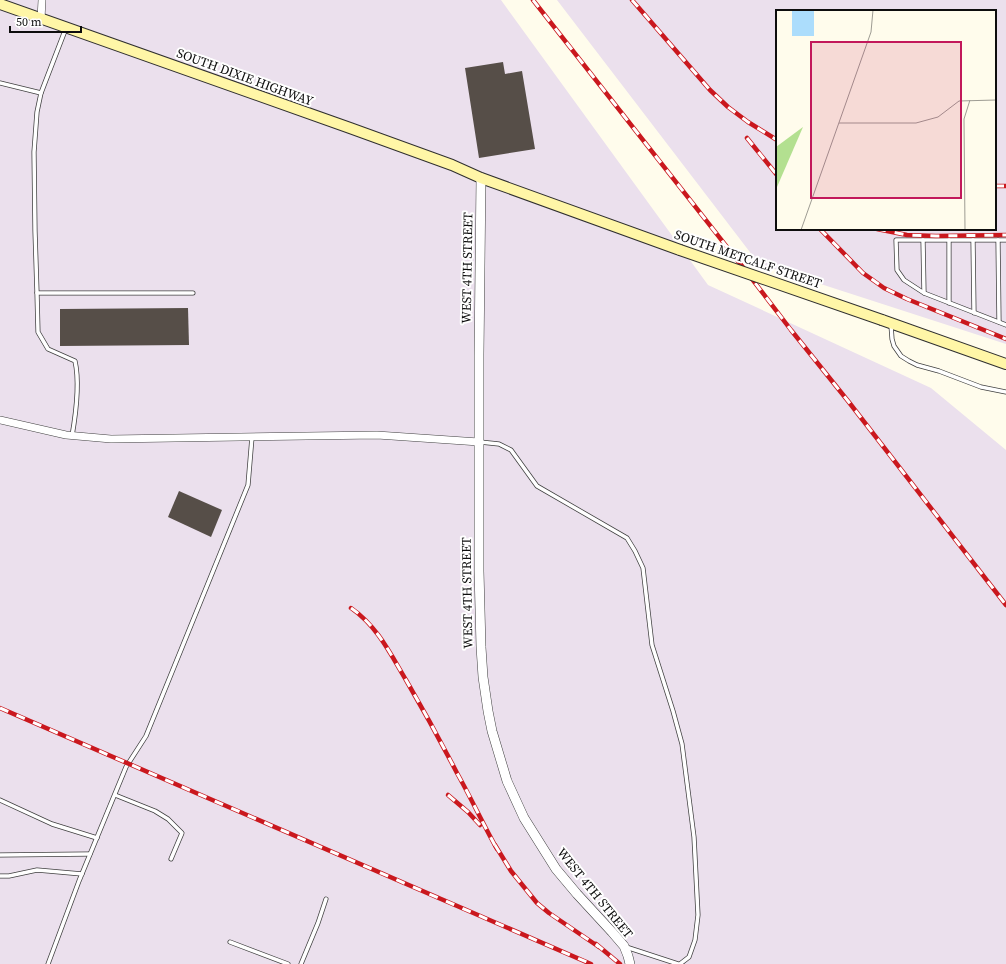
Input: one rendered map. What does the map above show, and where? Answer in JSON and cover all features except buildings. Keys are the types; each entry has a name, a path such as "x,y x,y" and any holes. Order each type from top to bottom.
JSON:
{"main road":[{"name":"SOUTH DIXIE HIGHWAY","path":"0,4 350,128 452,165 481,178"},
{"name":"SOUTH METCALF STREET","path":"481,178 680,250 887,321 1006,364"}],"street":[{"path":"41,19 42,0"},
{"name":"WEST 4TH STREET","path":"481,178 478,354 479,571 483,677 492,731 507,781 524,818 556,869 624,946 630,964"},
{"path":"0,420 66,435 110,439 378,435 479,442"}],"lane":[{"path":"66,27 41,93 37,112 34,152 35,231 38,332 48,349 76,361 78,371 76,412 72,436"},
{"path":"0,83 41,93"},
{"path":"1006,240 896,240 897,270 904,280 924,293 1006,325"},
{"path":"923,240 924,293"},
{"path":"949,240 949,303"},
{"path":"973,240 974,313"},
{"path":"998,240 999,322"},
{"path":"37,293 193,293"},
{"path":"887,321 894,346 902,356 909,361 981,387 1006,392"},
{"path":"48,964 82,874 126,767 146,736 248,485 252,437"},
{"path":"479,442 499,444 511,450 537,486 627,538 636,551 643,568 652,645 682,744 694,838 698,915 695,940 689,957 679,964 624,946"},
{"path":"115,795 156,811 168,819 182,833 171,860"},
{"path":"0,800 52,824 97,838"},
{"path":"0,856 90,854"},
{"path":"0,876 9,876 37,870 82,874"},
{"path":"301,964 326,899"},
{"path":"230,942 288,964"}],"shaded area":[{"path":"0,0 501,0 708,285 931,388 1006,450 1006,964 0,964"},
{"path":"557,0 1006,0 1006,344 759,264"}],"railway":[{"path":"533,0 1006,605"},
{"path":"632,0 710,90 728,107 748,122 776,139"},
{"path":"747,138 776,174"},
{"path":"996,186 1006,186"},
{"path":"821,230 863,273 884,288 907,299 1006,339"},
{"path":"882,230 907,235 1006,235"},
{"path":"351,608 376,632 388,650 432,726 497,849"},
{"path":"0,708 591,964"},
{"path":"448,795 468,812 480,825"},
{"path":"495,845 511,871 537,903 549,913 599,947"},
{"path":"596,944 620,964"}]}
